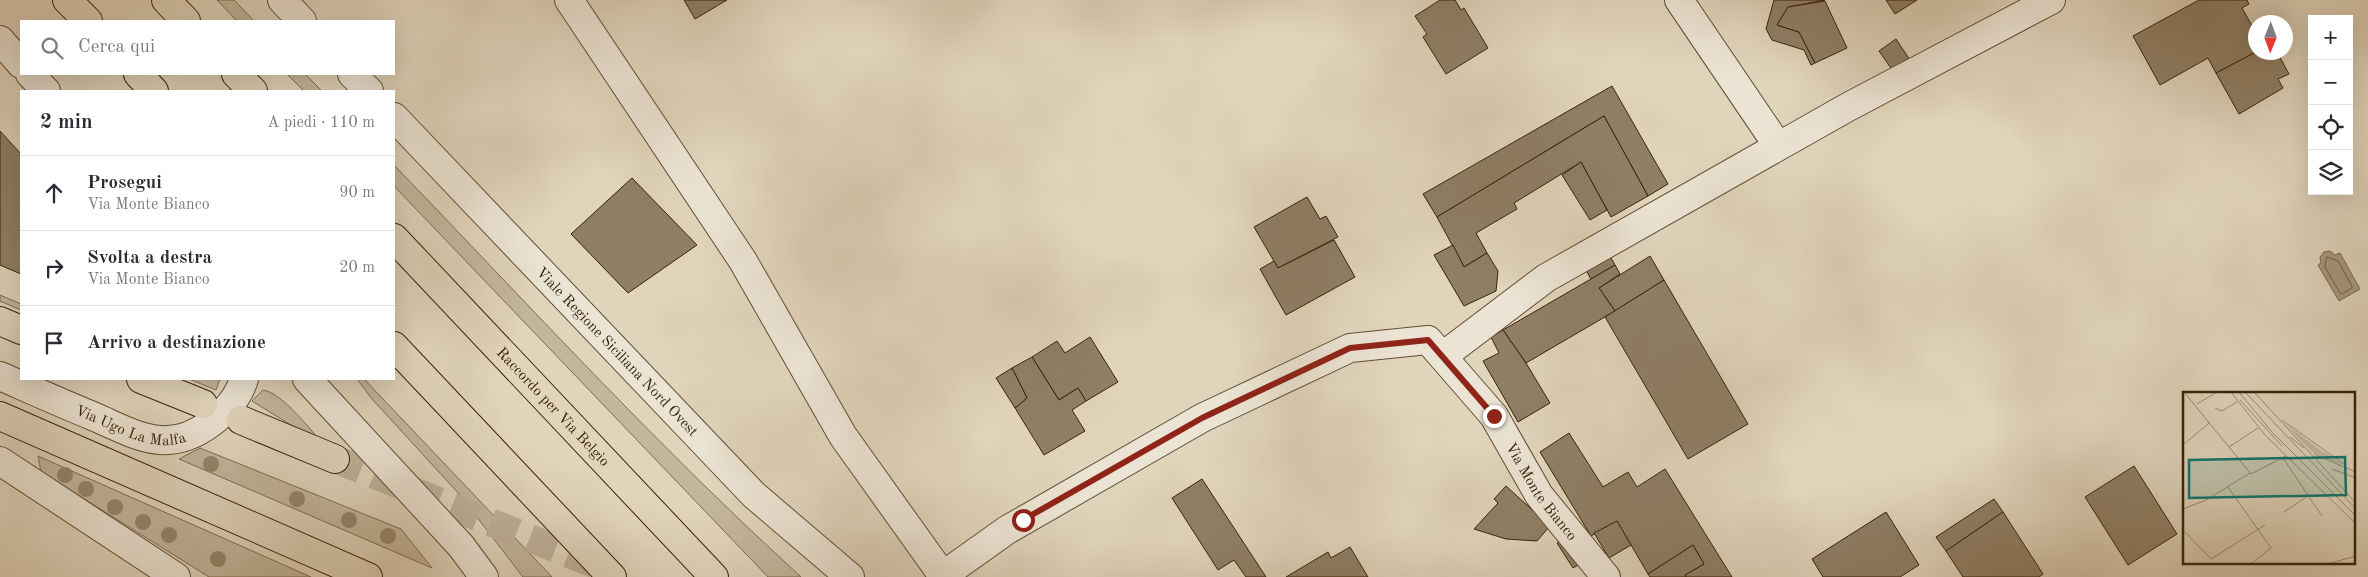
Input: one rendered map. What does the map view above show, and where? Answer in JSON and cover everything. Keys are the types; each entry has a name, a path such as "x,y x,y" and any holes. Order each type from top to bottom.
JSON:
{"highway":[{"path":"68,0 87,20"},
{"path":"166,0 185,20"},
{"path":"139,75 153,90"},
{"path":"237,75 252,90"},
{"name":"Raccordo per Via Belgio","path":"395,239 714,577"},
{"path":"0,322 20,330"},
{"path":"395,347 612,577"},
{"path":"143,380 203,404"},
{"path":"0,416 368,577"},
{"path":"241,420 335,459"}],"street":[{"path":"282,0 301,20"},
{"path":"569,0 743,261 844,436 942,576"},
{"path":"1679,0 1778,146"},
{"path":"1442,356 1546,278 1778,146 2051,0"},
{"path":"0,40 20,63"},
{"path":"31,75 45,90"},
{"path":"353,75 368,90"},
{"name":"Viale Regione Siciliana Nord Ovest","path":"395,118 754,495 850,577"},
{"name":"Via Monte Bianco","path":"942,576 1007,530 1202,418 1350,348 1428,340 1494,416 1539,495 1606,577"},
{"name":"Via Ugo La Malfa","path":"0,376 133,434 169,440 196,431 212,422 237,396 244,380"},
{"path":"308,380 461,546 484,577"},
{"path":"0,461 176,577"}],"shaded area":[{"path":"217,0 234,0 253,20 236,20"},
{"path":"288,75 306,75 321,90 303,90"},
{"path":"395,166 645,426 748,528 801,577 768,577 395,187"},
{"path":"0,295 20,304 20,310 0,301"},
{"path":"191,380 220,380 216,390"},
{"path":"358,380 365,380 552,577 523,577 460,495 372,399"},
{"path":"263,390 271,393 288,405 325,446 252,401"},
{"path":"200,448 401,529 432,568 179,459"},
{"path":"38,456 311,577 209,577 41,472"}],"water":[{"path":"2330,251 2335,255 2340,253 2360,289 2339,301 2318,265 2321,263 2320,257 2324,252"}],"building":[{"path":"684,0 727,0 695,19"},
{"path":"1440,0 1455,0 1461,10 1464,8 1488,48 1446,74 1423,37 1427,34 1415,16"},
{"path":"1774,0 1825,0 1788,7 1777,25 1799,32 1815,63 1811,65 1804,50 1772,40 1766,29"},
{"path":"1886,0 1917,0 1895,14"},
{"path":"2199,0 2247,0 2249,4 2242,8 2248,19 2248,56 2216,73 2208,58 2160,85 2133,36"},
{"path":"1825,1 1847,48 1815,63 1799,32 1777,25 1788,7"},
{"path":"1896,39 1910,60 1893,71 1879,51"},
{"path":"2248,56 2248,60 2281,60 2289,74 2278,79 2283,88 2239,114 2216,73"},
{"path":"1612,86 1668,184 1648,196 1604,116 1437,217 1423,194"},
{"path":"1604,116 1648,196 1611,217 1581,162 1514,203 1517,209 1476,233 1487,253 1464,267 1437,217"},
{"path":"0,131 20,153 20,274 0,265"},
{"path":"1581,162 1607,210 1590,220 1562,175"},
{"path":"632,178 697,245 628,293 571,234"},
{"path":"1307,197 1320,219 1326,216 1338,237 1278,268 1254,227"},
{"path":"1334,240 1355,277 1286,315 1260,269 1274,261 1278,268"},
{"path":"1453,245 1464,267 1487,253 1498,271 1496,291 1464,306 1434,255"},
{"path":"1607,251 1615,265 1591,279 1583,265"},
{"path":"1650,256 1664,280 1615,311 1599,288"},
{"path":"1615,265 1620,274 1599,288 1615,311 1526,363 1503,330"},
{"path":"1664,280 1748,424 1688,459 1605,317"},
{"path":"1503,330 1550,403 1518,422 1483,361 1499,353 1491,337"},
{"path":"1090,337 1118,382 1086,401 1078,388 1059,400 1032,357 1057,341 1065,353"},
{"path":"1032,357 1059,400 1078,388 1086,401 1072,410 1085,431 1044,455 1015,408 1027,398 1012,368"},
{"path":"1012,368 1027,398 1015,408 996,378"},
{"path":"1569,433 1603,487 1628,472 1637,487 1665,469 1732,577 1686,577 1685,575 1704,564 1693,545 1648,574 1617,521 1591,536 1540,452"},
{"path":"2134,466 2177,534 2128,565 2085,497"},
{"path":"1202,479 1266,577 1246,577 1234,560 1218,570 1172,498"},
{"path":"1506,486 1550,526 1537,541 1506,539 1474,529 1498,503 1494,499"},
{"path":"1994,499 2003,512 1946,551 1936,537"},
{"path":"1886,512 1919,565 1900,577 1823,577 1812,559"},
{"path":"2003,512 2043,574 2039,577 1963,577 1946,551"},
{"path":"1617,521 1631,545 1609,558 1594,533"},
{"path":"1569,535 1585,561 1573,568 1557,543"},
{"path":"1693,545 1704,564 1685,575 1686,577 1650,577 1648,574"},
{"path":"1350,547 1368,577 1286,577 1328,552 1331,558"}],"tunnel":[{"path":"335,459 606,569"}],"route":[{"path":"1023,520 1202,418 1350,348 1428,340 1494,416"}]}
